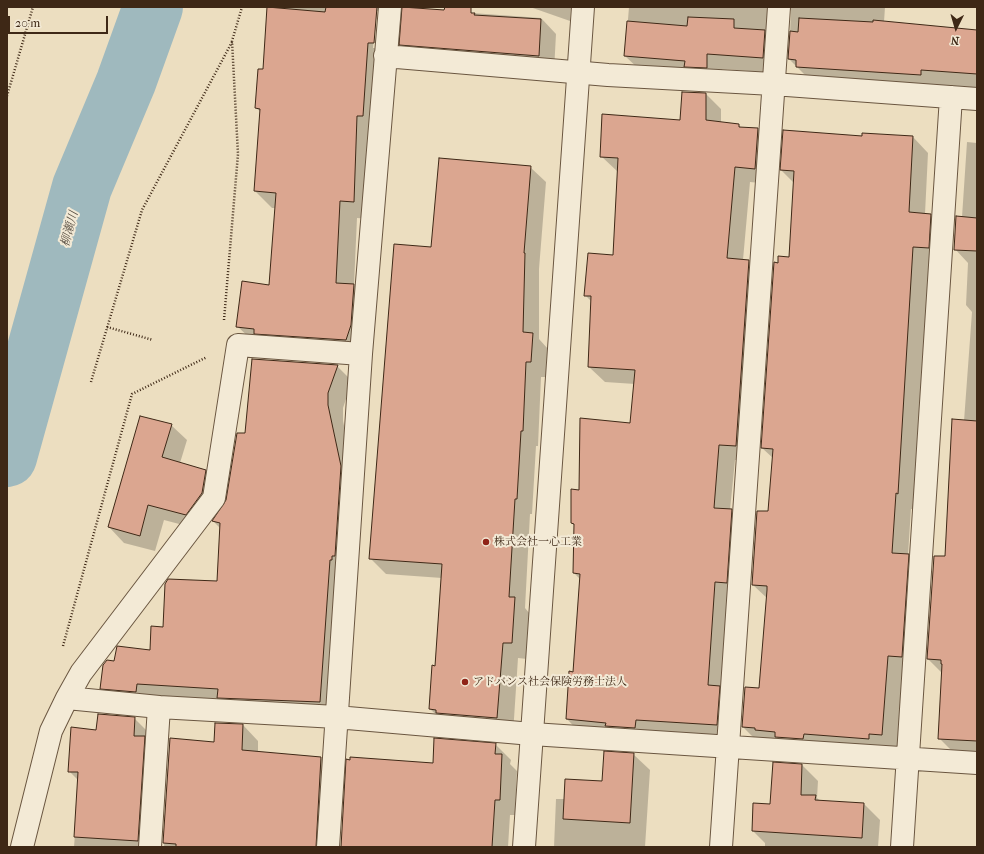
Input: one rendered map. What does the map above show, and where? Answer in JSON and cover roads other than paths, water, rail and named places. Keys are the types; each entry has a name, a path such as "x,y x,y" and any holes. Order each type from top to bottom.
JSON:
{"street":[{"path":"328,847 361,354 390,7"},
{"path":"524,847 583,7"},
{"path":"721,847 779,7"},
{"path":"385,56 579,72 977,99"},
{"path":"902,847 909,759 951,97"},
{"path":"22,847 51,731 67,698 81,673 214,498 238,345 361,354"},
{"path":"67,698 159,707 336,717 532,734 977,763"},
{"path":"150,847 159,707"}],"waterway":[{"name":"柳瀬川","path":"7,457 82,187 126,82 153,7"}],"place":[{"name":"株式会社一心工業","path":"486,542"},
{"name":"アドバンス社会保険労務士法人","path":"465,682"}]}
